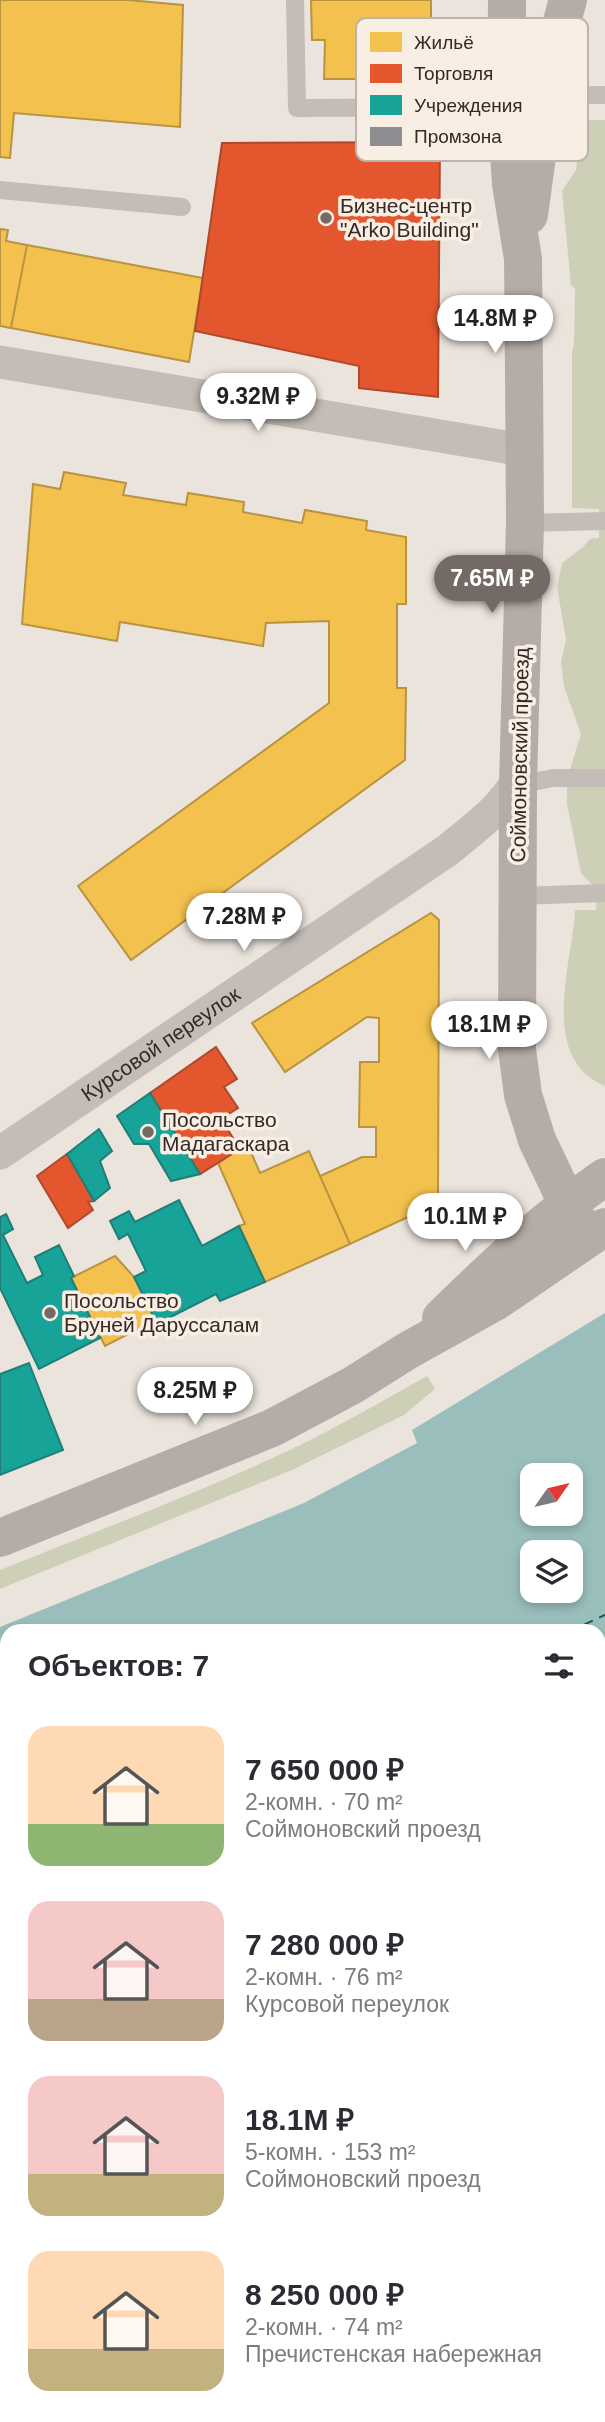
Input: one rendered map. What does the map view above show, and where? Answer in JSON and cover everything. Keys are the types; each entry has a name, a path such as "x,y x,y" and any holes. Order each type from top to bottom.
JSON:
{"main road":[{"name":"Соймоновский проезд","path":"507,0 507,18"},
{"name":"Соймоновский проезд","path":"562,18 568,0"},
{"name":"Соймоновский проезд","path":"510,161 523,259"},
{"name":"Соймоновский проезд","path":"537,161 523,259 525,523 518,783 517,1049 523,1095 537,1140 567,1203 597,1232"},
{"path":"407,1351 480,1280 567,1203 605,1177"},
{"path":"0,1538 272,1428 354,1385 407,1351 495,1302 597,1232"}],"street":[{"path":"0,362 523,450"},
{"name":"Курсовой переулок","path":"0,1153 447,850 492,814 518,783"}],"lane":[{"path":"295,0 297,108 356,108"},
{"path":"0,190 182,207"},
{"path":"525,523 605,521"},
{"path":"518,783 553,778 605,778"},
{"path":"518,896 605,893"}],"green space":[{"path":"588,120 605,120 605,1086 584,1073 571,1054 565,1032 564,1007 575,910 596,910 597,890 581,873 567,804 567,779 581,734 564,687 561,662 566,639 557,587 562,563 590,539 599,538 599,509 572,508 572,352 575,289 571,285 562,191 576,170 577,161 588,161"},
{"path":"427,1376 435,1389 404,1415 292,1470 0,1589 0,1570 246,1470 318,1436"}],"water":[{"path":"605,1313 605,1624 7,1624 304,1503 417,1443 412,1430"}],"building: Жильё":[{"path":"0,0 128,0 183,5 180,127 14,113 10,158 0,157"},
{"path":"311,0 431,0 431,18 356,18 356,79 324,79 325,40 312,40"},
{"path":"0,229 8,230 6,241 27,245 11,328 0,326"},
{"path":"27,245 203,278 189,362 11,328"},
{"path":"64,472 126,483 123,495 186,505 188,493 244,502 243,512 302,523 305,510 367,521 366,530 406,537 406,604 397,604 397,688 406,688 405,760 131,960 78,886 329,703 329,621 266,623 263,646 120,622 117,641 22,624 33,484 60,489"},
{"path":"431,913 439,920 438,1203 350,1244 320,1176 362,1157 376,1157 376,1127 359,1127 360,1062 379,1062 379,1018 367,1017 285,1072 252,1023"},
{"path":"247,1143 260,1173 309,1151 350,1244 265,1282 239,1226 245,1224 218,1163"},
{"path":"115,1256 134,1277 156,1320 105,1346 71,1278"}],"building: Торговля":[{"name":"Бизнес-центр \"Arko Building\"","path":"356,142 356,161 440,161 438,397 359,388 359,366 195,331 222,143"},
{"path":"216,1047 237,1079 224,1087 238,1108 221,1119 240,1149 200,1174 150,1093"},
{"path":"67,1154 94,1201 88,1202 93,1210 68,1228 37,1176"}],"building: Учреждения":[{"path":"150,1093 200,1174 171,1181 149,1144 134,1144 117,1116"},
{"path":"99,1129 112,1151 100,1161 110,1188 94,1201 67,1154"},
{"path":"179,1200 202,1246 239,1226 265,1282 220,1301 216,1294 157,1324 134,1277 146,1271 128,1234 119,1239 110,1221 129,1211 135,1222"},
{"name":"Посольство Бруней Даруссалам","path":"6,1214 13,1229 3,1235 27,1283 43,1275 35,1257 59,1245 74,1276 71,1278 100,1338 39,1369 0,1288 0,1217"},
{"path":"29,1363 63,1450 0,1475 0,1374"}],"ferry route":[{"path":"585,1624 605,1615"}],"place":[{"name":"Бизнес-центр \"Arko Building\"","path":"326,218"},
{"name":"Посольство Мадагаскара","path":"148,1132"},
{"name":"Посольство Бруней Даруссалам","path":"50,1313"}]}
